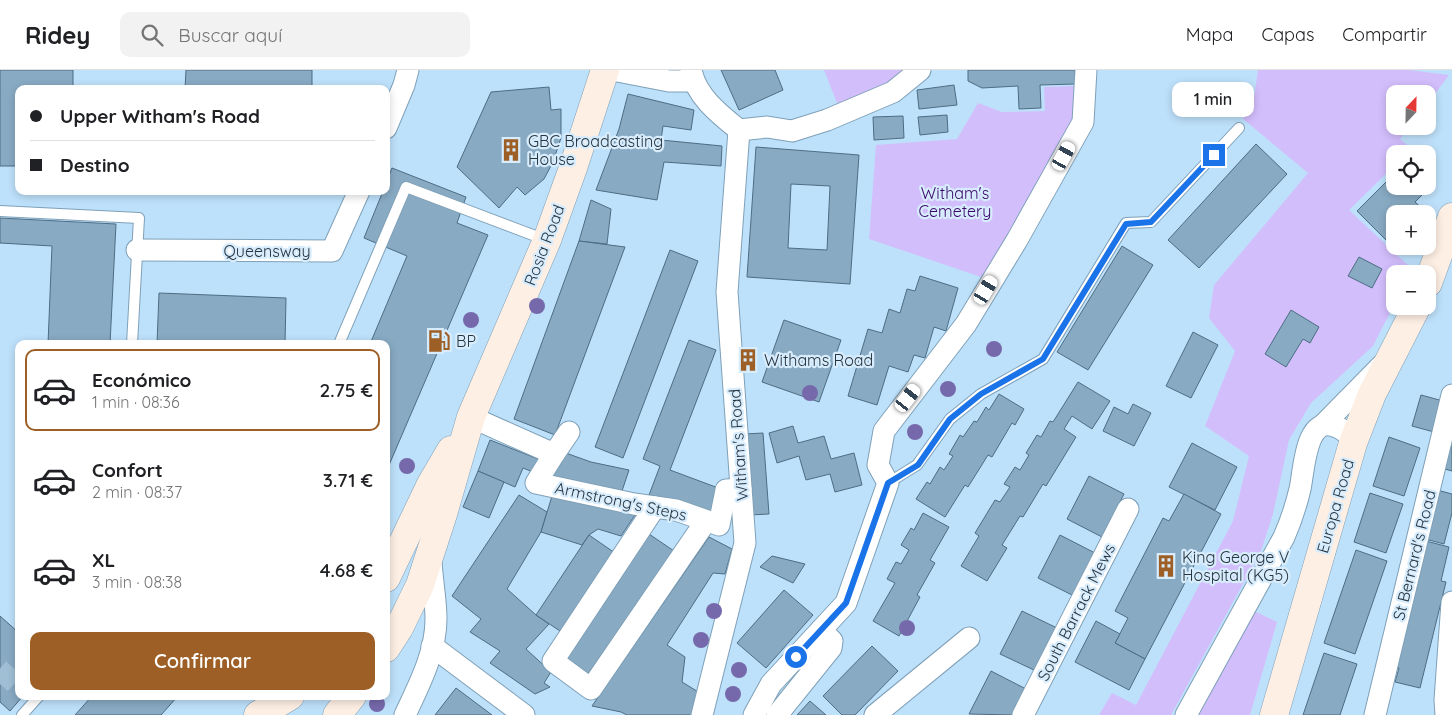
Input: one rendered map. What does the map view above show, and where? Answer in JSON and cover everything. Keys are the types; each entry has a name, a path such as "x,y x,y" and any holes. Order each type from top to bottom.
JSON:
{"main road":[{"name":"Rosia Road","path":"390,641 417,592 430,555 471,417 547,240 605,70"},
{"path":"1435,265 1452,217"},
{"name":"Europa Road","path":"1274,715 1353,443 1372,394 1412,315"},
{"name":"Rosia Road","path":"390,570 431,484 471,417"},
{"path":"258,715 283,700"},
{"path":"337,715 349,700"}],"street":[{"path":"390,119 404,86 408,70"},
{"path":"612,70 669,82 692,75 711,106 739,130 766,127 792,132 893,92 915,72"},
{"path":"754,715 771,684 846,603 888,483 878,464 884,431 966,324 1017,240 1083,122 1086,70"},
{"name":"Witham's Road","path":"702,715 745,543 727,292 739,130"},
{"name":"Queensway","path":"137,250 332,251 357,195"},
{"path":"1323,425 1390,356"},
{"name":"St Bernard's Road","path":"1375,715 1452,395"},
{"path":"471,417 554,454 569,432"},
{"path":"1186,715 1284,537 1295,509 1312,434 1316,428 1331,424 1343,429 1353,443"},
{"name":"Armstrong's Steps","path":"554,454 536,483 634,504 676,510 719,525 726,490 741,489"},
{"path":"655,507 553,661 591,689 706,521"},
{"name":"South Barrack Mews","path":"1023,715 1128,509"},
{"path":"405,715 427,665 432,646 436,620 430,555"},
{"path":"1446,715 1445,700 1452,602"},
{"path":"777,715 831,648 832,640 821,630"},
{"path":"875,715 969,638"},
{"path":"432,646 524,715"}],"lane":[{"path":"888,483 918,465 950,419 981,394 1043,359 1126,224 1151,222 1239,128"},
{"path":"341,340 406,188 547,240"},
{"path":"0,211 138,218 132,340"},
{"path":"22,715 35,700"}],"green space":[{"path":"824,70 908,70 892,82 874,91 837,103"},
{"path":"1258,70 1409,70 1449,75 1436,92 1436,85 1386,85 1386,135 1403,135 1400,139 1407,145 1386,145 1386,174 1349,210 1386,245 1386,255 1397,255 1408,265 1386,265 1386,315 1389,315 1373,346 1311,403 1289,440 1273,514 1261,551 1171,715 1099,715 1112,693 1136,705 1233,521 1249,456 1205,426 1235,351 1209,318 1214,285 1308,173 1243,119 1254,98"},
{"name":"Witham's Cemetery","path":"1075,86 1073,123 984,278 869,239 876,145 957,139 978,103 1002,112 1045,111 1044,87"},
{"path":"1254,611 1277,622 1250,715 1199,715"}],"building":[{"path":"0,70 73,70 73,85 15,85 15,166 0,166"},
{"path":"186,70 312,70 312,85 185,85"},
{"path":"721,70 775,70 783,90 739,110"},
{"path":"968,70 1075,70 1075,84 1040,85 1041,108 1019,109 1018,86 982,88 968,81"},
{"path":"954,85 957,105 919,109 917,90"},
{"name":"GBC Broadcasting House","path":"549,87 551,110 561,109 561,138 553,162 544,179 525,195 517,187 499,208 457,167 491,92"},
{"path":"628,94 694,110 691,130 663,126 661,140 722,146 721,166 664,162 657,200 596,190 619,129"},
{"path":"947,115 948,132 920,135 918,117"},
{"path":"903,116 904,138 874,140 873,117"},
{"path":"1256,144 1287,174 1199,268 1168,240"},
{"path":"756,147 859,155 850,284 747,277","holes":["791,184 830,186 827,250 788,248"]},
{"path":"392,168 466,197 457,223 488,235 390,463 390,340 372,340 407,256 364,238 381,195 390,195 390,173"},
{"path":"1386,182 1386,195 1422,195 1415,202 1418,205 1386,205 1386,240 1357,211"},
{"path":"591,200 611,209 607,244 579,241"},
{"path":"0,218 116,224 110,340 48,340 52,246 0,243"},
{"path":"579,241 625,247 555,435 514,419"},
{"path":"1122,246 1153,265 1088,370 1057,352"},
{"path":"670,250 698,261 623,458 595,447"},
{"path":"1359,257 1382,269 1372,288 1348,276"},
{"path":"920,276 958,288 946,331 934,327 925,358 914,355 908,372 889,366 877,405 848,396 868,329 882,333 889,309 900,313 907,289 915,291"},
{"path":"159,293 286,298 285,340 157,340"},
{"path":"1291,310 1319,327 1310,343 1303,339 1286,367 1265,354"},
{"path":"784,320 841,340 819,402 762,382"},
{"path":"1193,332 1218,345 1191,398 1166,386"},
{"path":"689,340 716,350 670,470 721,489 710,518 649,495 660,466 643,459"},
{"name":"Withams Road","path":"753,357 753,363 743,363 743,358"},
{"path":"1078,382 1110,401 1092,429 1072,416 1064,429 1076,437 1046,486 1043,484 1023,517 1020,516 1002,545 1007,548 987,581 961,566 979,536 975,533 995,500 1000,502 1010,487 1004,484 1015,467 1020,470 1029,455 1026,453 1037,435 1041,437 1050,421 1053,422"},
{"path":"999,394 1024,409 1015,425 1012,423 992,457 988,455 968,487 965,485 945,517 916,499 927,482 930,484 940,467 944,470 953,456 949,454 960,435 963,437 974,421 977,422 986,407 989,410"},
{"path":"1421,395 1443,401 1434,432 1412,426"},
{"path":"1133,404 1151,413 1134,446 1103,431 1114,407 1128,414"},
{"path":"1452,422 1452,471 1441,468"},
{"path":"793,426 798,443 824,436 831,459 854,453 862,485 835,492 830,474 806,480 799,456 777,463 769,433"},
{"path":"763,433 769,514 750,515 744,434"},
{"path":"1389,437 1420,448 1404,496 1373,486"},
{"path":"490,440 538,459 533,472 523,468 515,487 478,471"},
{"path":"1192,443 1237,467 1215,510 1169,487"},
{"path":"563,452 591,462 629,470 621,494 550,475"},
{"path":"478,471 504,482 489,518 463,507"},
{"path":"1089,476 1124,494 1102,537 1067,519"},
{"path":"1437,490 1452,494 1452,513 1444,544 1425,539"},
{"path":"1370,493 1403,504 1386,553 1354,542"},
{"name":"King George V Hospital (KG5)","path":"1184,494 1221,514 1145,659 1115,643 1128,618 1115,611 1163,518 1169,521"},
{"path":"519,495 547,512 541,532 507,589 549,624 526,649 551,672 544,683 550,687 535,694 490,663 500,651 470,632 481,619 452,596"},
{"path":"552,496 635,515 621,536 598,529 589,535 582,545 541,532"},
{"path":"923,513 949,527 930,560 935,563 917,595 920,597 899,636 873,621 895,583 887,579 896,562 901,564 909,550 901,545 911,528 914,530"},
{"path":"649,534 674,551 586,677 561,660"},
{"path":"589,535 615,553 560,631 536,615"},
{"path":"1060,535 1095,553 1074,596 1038,578"},
{"path":"709,537 732,549 725,574 713,573 667,645 685,657 682,682 700,693 694,715 627,715 592,706"},
{"path":"1422,540 1449,547 1441,581 1446,582 1420,688 1395,682 1399,668 1390,665"},
{"path":"1356,550 1387,561 1355,654 1324,643"},
{"path":"772,556 805,564 793,583 760,567"},
{"path":"784,590 813,615 766,668 737,643"},
{"path":"1022,611 1057,628 1036,671 1000,654"},
{"path":"0,616 15,629 15,700 20,700 10,711 0,702"},
{"path":"1096,621 1120,634 1115,643 1145,659 1129,690 1075,662"},
{"path":"872,646 898,671 855,715 842,715 823,696"},
{"path":"1324,653 1357,664 1340,715 1303,715"},
{"path":"991,671 1026,689 1013,715 969,714"},
{"path":"456,688 492,715 435,715"},
{"path":"88,700 174,700 161,715 75,715"},
{"path":"810,701 826,715 797,715"}],"tunnel":[{"path":"0,684 15,667"}],"place":[{"name":"GBC Broadcasting House","path":"511,150"},
{"name":"BP","path":"439,341"},
{"name":"Withams Road","path":"748,360"},
{"name":"King George V Hospital (KG5)","path":"1166,566"}],"route":[{"path":"796,657 846,603 888,483 918,465 950,419 981,394 1043,359 1126,224 1151,222 1214,155"}]}
